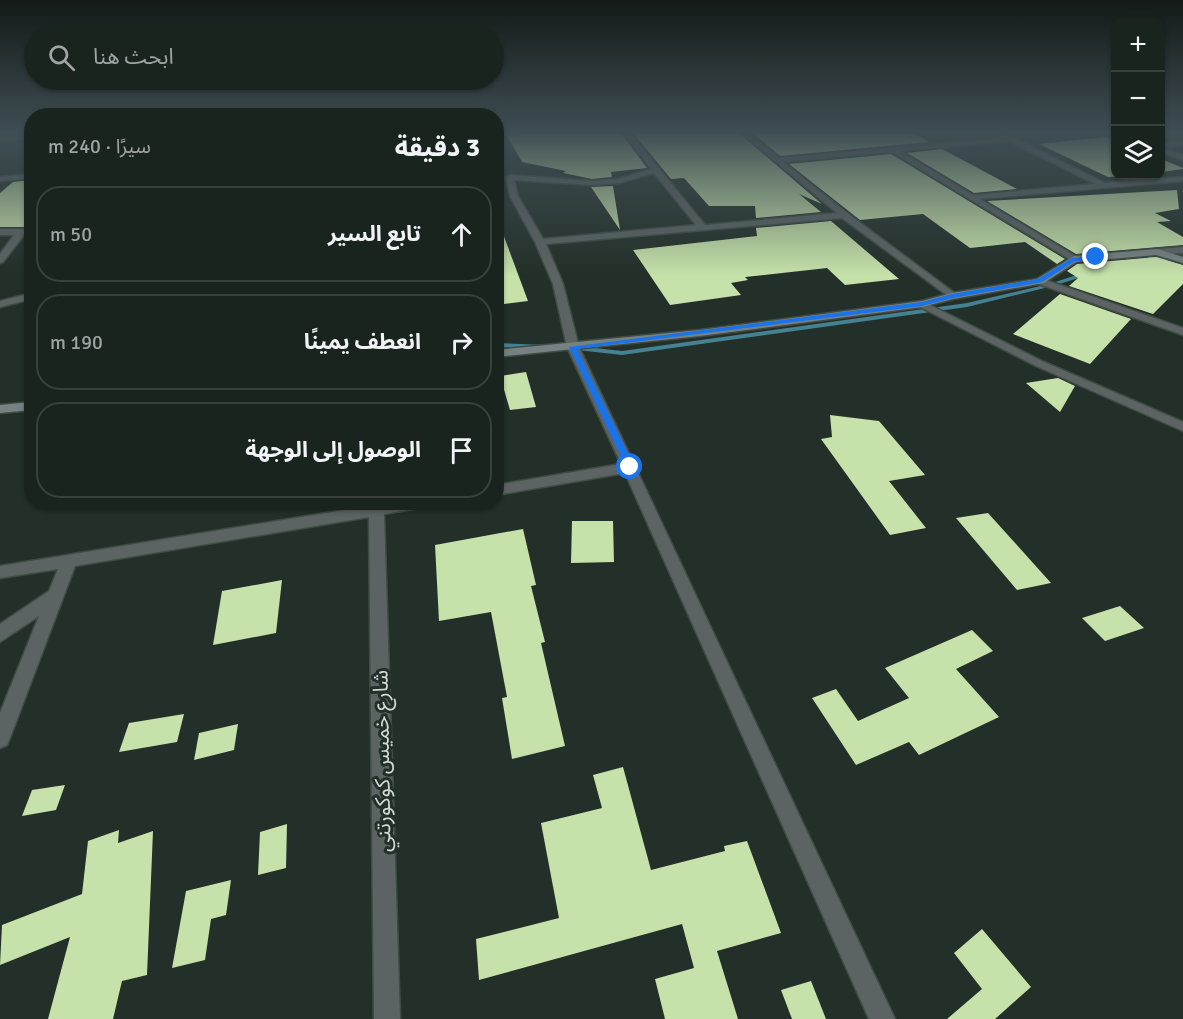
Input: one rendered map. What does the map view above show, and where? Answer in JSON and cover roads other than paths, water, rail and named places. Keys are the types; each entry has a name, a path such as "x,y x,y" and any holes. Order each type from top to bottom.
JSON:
{"main road":[{"path":"504,353 573,347 922,304 952,296 1040,281 1074,259 1157,252 1183,260"},
{"path":"0,409 24,406"}],"street":[{"path":"507,181 524,217 540,242 558,284 573,347 882,1019"},
{"path":"550,181 592,183 624,181"},
{"path":"664,181 702,227"},
{"path":"803,181 844,215 952,296"},
{"path":"946,181 1074,259"},
{"path":"1093,181 1104,186"},
{"path":"974,197 1165,181"},
{"path":"540,242 844,215"},
{"path":"0,232 21,232"},
{"path":"0,260 21,232"},
{"path":"1157,252 1183,250"},
{"path":"1040,281 1183,332"},
{"path":"0,304 24,298"},
{"path":"922,304 1040,364 1183,427"},
{"path":"504,489 630,467"},
{"path":"0,572 359,510"},
{"name":"شارع خميس كوكورتني","path":"376,510 387,1019"},
{"path":"0,738 69,561"},
{"path":"0,634 56,595"}],"waterway":[{"path":"1149,259 1183,258"},
{"path":"568,347 622,353 967,305 1051,285 1086,274"},
{"path":"504,345 545,347"}]}
